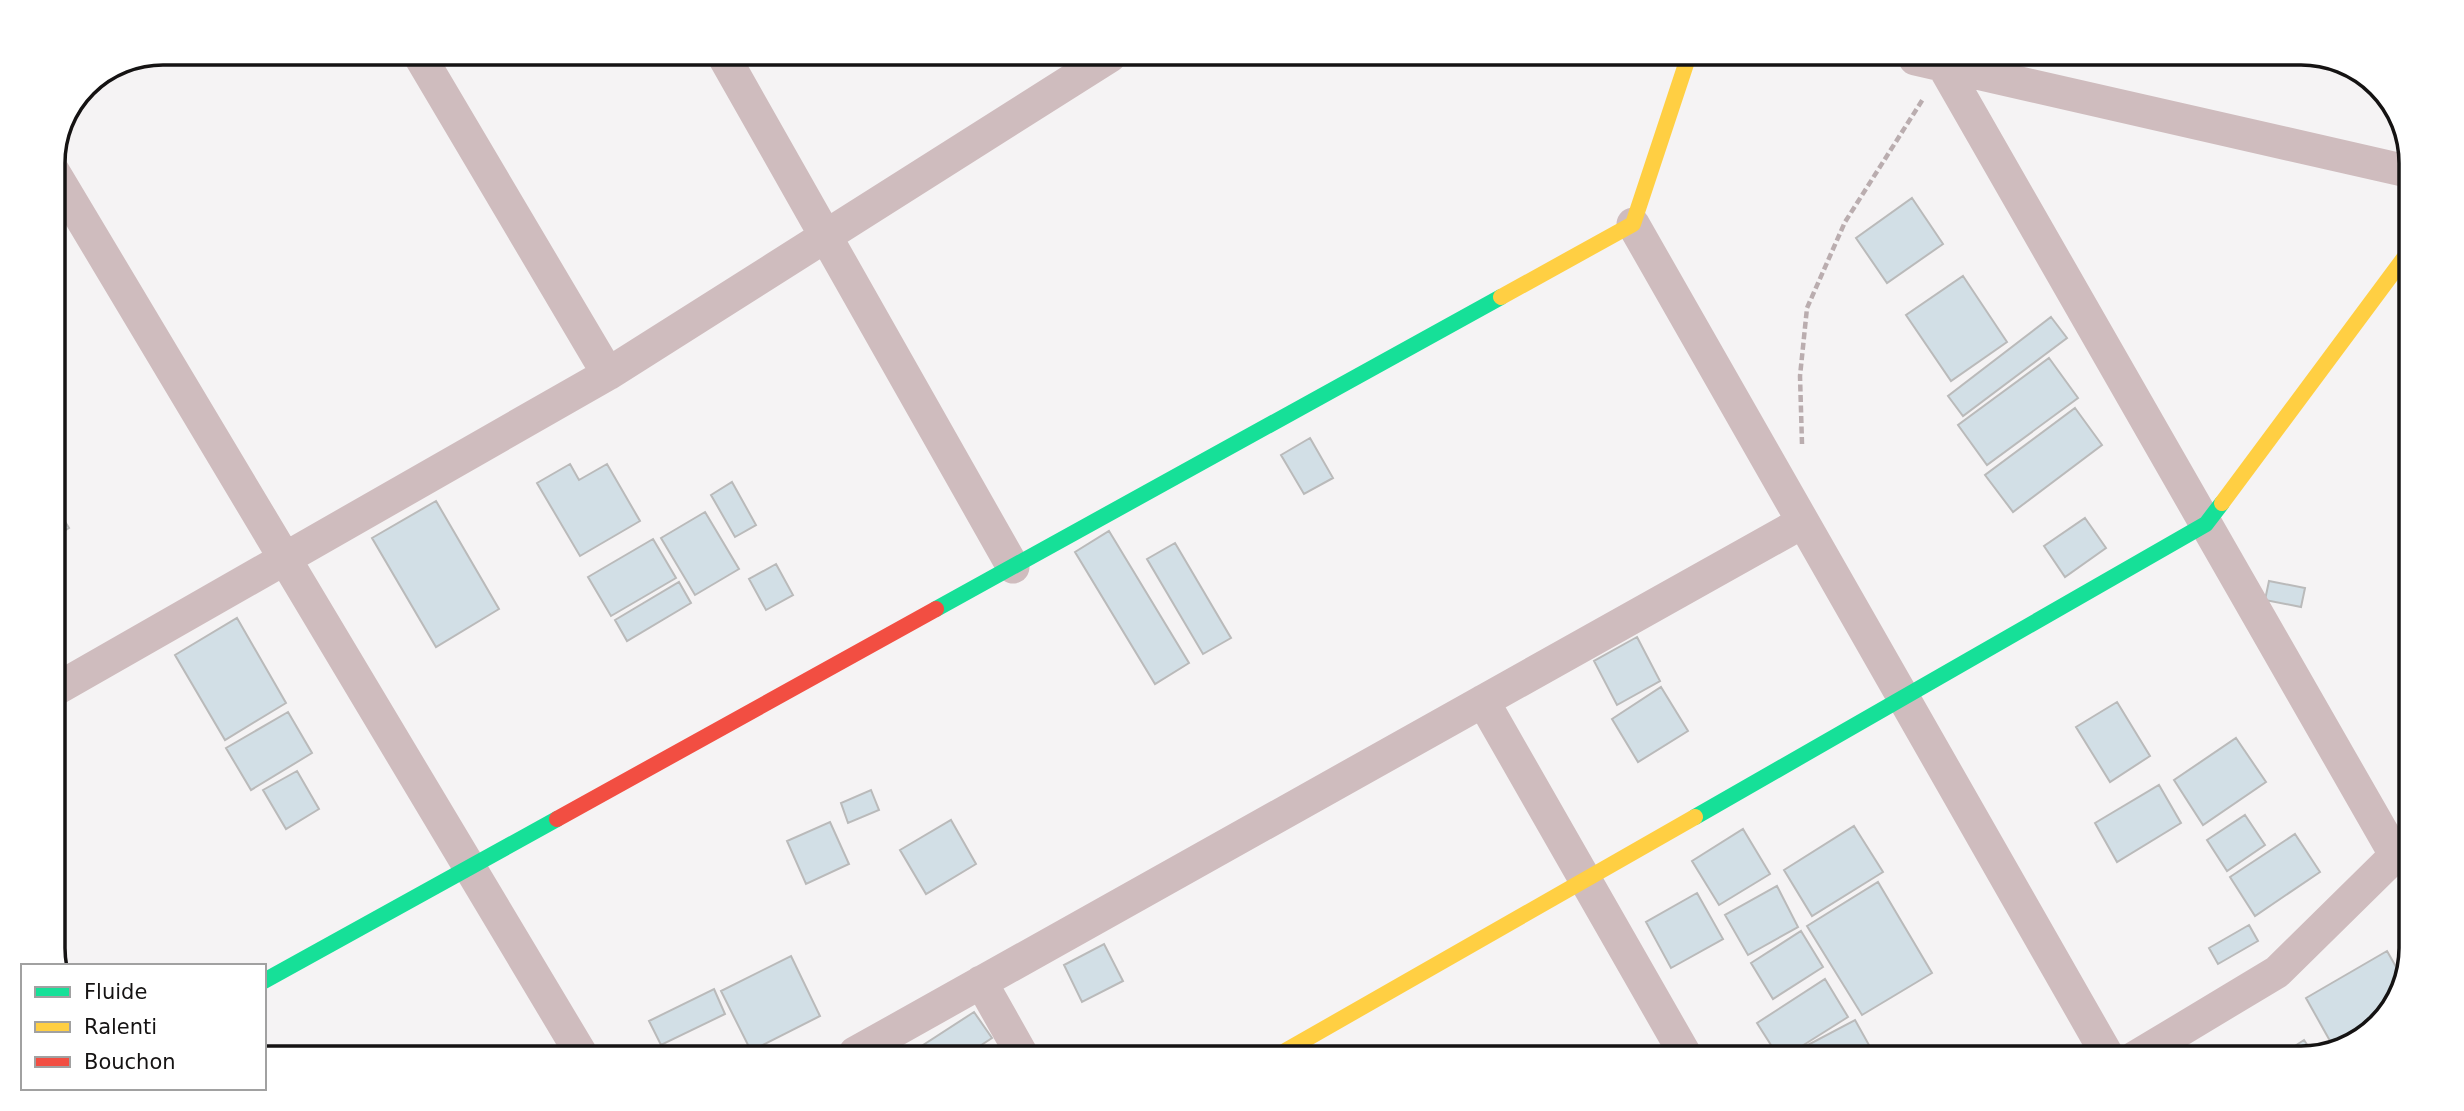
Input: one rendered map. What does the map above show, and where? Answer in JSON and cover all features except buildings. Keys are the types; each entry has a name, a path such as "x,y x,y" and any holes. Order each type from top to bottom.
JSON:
{"street":[{"path":"425,65 608,374"},
{"path":"729,65 1013,567"},
{"path":"65,684 608,374 1096,65"},
{"path":"266,980 1633,224 1686,65"},
{"path":"1930,65 2399,849"},
{"path":"1938,65 2399,169"},
{"path":"65,191 576,1046"},
{"path":"1633,224 2102,1046"},
{"path":"1296,1046 2206,524 2399,265"},
{"path":"867,1046 1803,522"},
{"path":"1483,701 1680,1046"},
{"path":"2154,1046 2277,972 2399,852"},
{"path":"981,982 1017,1046"}],"path":[{"path":"1802,455 1800,376 1807,308 1845,222 1928,65"}],"traffic: fast":[{"path":"936,609 1501,297"},
{"path":"1695,817 2206,524 2222,503"},
{"path":"266,980 557,819"}],"traffic: slow":[{"path":"1501,297 1633,224 1686,65"},
{"path":"2222,503 2399,265"},
{"path":"1294,1046 1695,817"}],"traffic: jam":[{"path":"557,819 936,609"}]}
